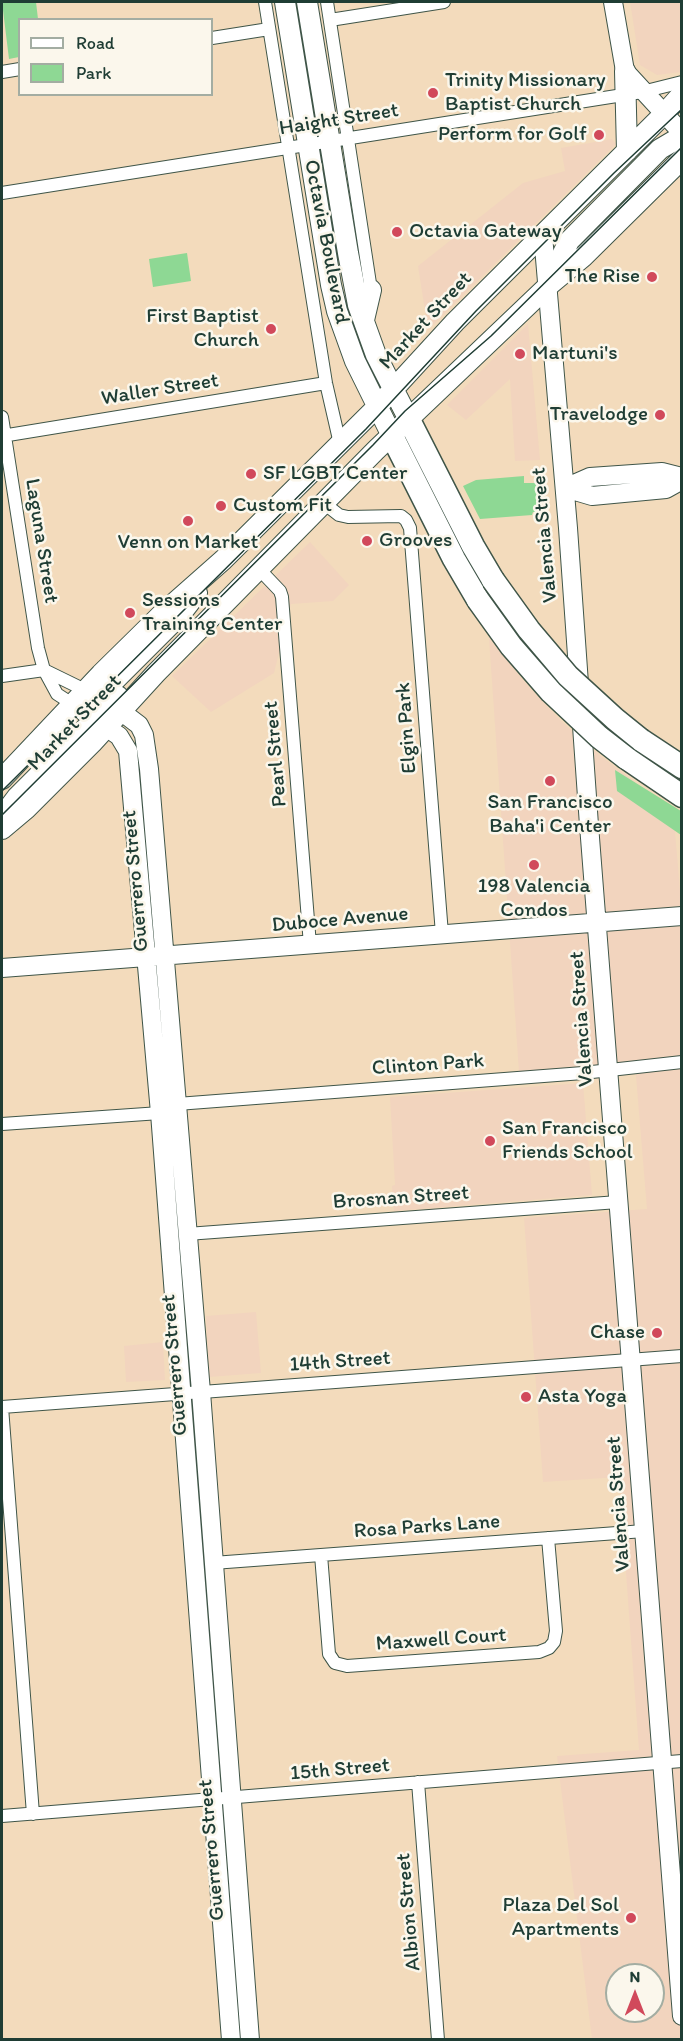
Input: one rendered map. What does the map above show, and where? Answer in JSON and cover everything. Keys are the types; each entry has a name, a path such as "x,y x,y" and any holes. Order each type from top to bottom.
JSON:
{"highway":[{"name":"Octavia Boulevard","path":"409,420 473,546 493,580 529,630 568,676 615,719 681,767"},
{"name":"Octavia Boulevard","path":"392,436 449,549 478,600 530,668 575,715 626,758 681,796"}],"main road":[{"name":"Octavia Boulevard","path":"285,2 337,311 355,361 392,436"},
{"name":"Octavia Boulevard","path":"307,2 339,139 352,278 363,323 409,420"},
{"path":"613,2 625,71 634,93 627,151"},
{"path":"634,93 664,114 681,134"},
{"name":"Market Street","path":"2,829 27,808 172,604 223,560 394,390 455,322 664,114 681,94"},
{"name":"Market Street","path":"664,114 681,102"},
{"name":"Market Street","path":"548,286 569,241 660,149 681,134"},
{"name":"Market Street","path":"2,778 54,725 97,707 156,672 392,436 548,286 584,256 681,159"},
{"name":"Valencia Street","path":"543,235 565,488 618,1202 680,1972 681,2016"},
{"path":"363,323 371,290"},
{"path":"565,488 590,477 662,472 681,478"},
{"name":"Market Street","path":"2,816 17,796 97,707"},
{"name":"Guerrero Street","path":"97,707 139,725 145,741 201,1392 250,2040"},
{"name":"Guerrero Street","path":"97,707 128,751 160,1113 231,2040"},
{"name":"Duboce Avenue","path":"2,968 681,916"}],"street":[{"path":"265,2 326,383 340,444"},
{"path":"327,2 339,139 371,290"},
{"path":"330,20 444,2"},
{"path":"213,38 269,29"},
{"path":"2,72 18,69"},
{"name":"Haight Street","path":"2,193 634,93 681,82"},
{"name":"Waller Street","path":"3,436 326,383"},
{"name":"Laguna Street","path":"2,417 3,436 38,648 44,670 57,694 97,707"},
{"name":"Elgin Park","path":"325,504 339,515 348,517 401,516 406,520 412,538 442,934"},
{"name":"Pearl Street","path":"259,569 280,591 282,597 310,945"},
{"path":"2,676 44,670 97,707"},
{"name":"Clinton Park","path":"177,1104 583,1073 681,1062"},
{"path":"2,1124 160,1113"},
{"name":"Brosnan Street","path":"187,1234 618,1202"},
{"name":"14th Street","path":"2,1407 681,1356"},
{"path":"2,1407 33,1814"},
{"name":"Rosa Parks Lane","path":"213,1563 644,1531"},
{"name":"Maxwell Court","path":"321,1555 328,1654 337,1664 347,1666 540,1652 549,1648 554,1642 556,1631 548,1538"},
{"name":"15th Street","path":"2,1816 681,1761"},
{"name":"Albion Street","path":"418,1782 438,2040"}],"shaded area":[{"path":"630,2 681,2 681,72 657,75 640,65"},
{"path":"612,139 616,144 428,330 418,266 523,183 565,171 561,148"},
{"path":"528,324 540,460 515,461 510,379 466,420 447,405"},
{"path":"310,542 349,585 333,601 291,604 274,673 211,712 172,676"},
{"path":"489,638 529,687 562,722 602,757 673,808 682,914 681,2039 592,2039 557,1756 639,1750 619,1477 543,1482 524,1218 647,1209 635,1064 519,1072"},
{"name":"San Francisco Friends School","path":"583,1083 592,1195 394,1211 392,1186 395,1185 390,1097"},
{"path":"256,1312 261,1373 209,1377 206,1316"},
{"path":"163,1342 165,1380 126,1382 124,1346"}],"green space":[{"path":"2,2 36,2 38,18 18,18 18,57 9,59"},
{"path":"187,253 191,281 153,287 149,259"},
{"path":"524,476 524,483 538,483 540,512 533,512 532,515 480,519 463,486 476,480"},
{"path":"615,770 681,811 681,835 617,791"}],"tram line":[{"path":"2,791 366,429 476,311 614,173 682,109"},
{"path":"2,815 405,411 491,336 682,147"}],"place":[{"name":"Trinity Missionary Baptist Church","path":"433,93"},
{"name":"Perform for Golf","path":"599,135"},
{"name":"Octavia Gateway","path":"397,232"},
{"name":"The Rise","path":"652,277"},
{"name":"First Baptist Church","path":"271,329"},
{"name":"Martuni's","path":"520,354"},
{"name":"Travelodge","path":"660,415"},
{"name":"SF LGBT Center","path":"251,474"},
{"name":"Custom Fit","path":"221,506"},
{"name":"Venn on Market","path":"188,521"},
{"name":"Grooves","path":"367,541"},
{"name":"Sessions Training Center","path":"130,613"},
{"name":"San Francisco Baha'i Center","path":"550,781"},
{"name":"198 Valencia Condos","path":"534,865"},
{"name":"San Francisco Friends School","path":"490,1141"},
{"name":"Chase","path":"657,1333"},
{"name":"Asta Yoga","path":"526,1397"},
{"name":"Plaza Del Sol Apartments","path":"631,1918"}]}
